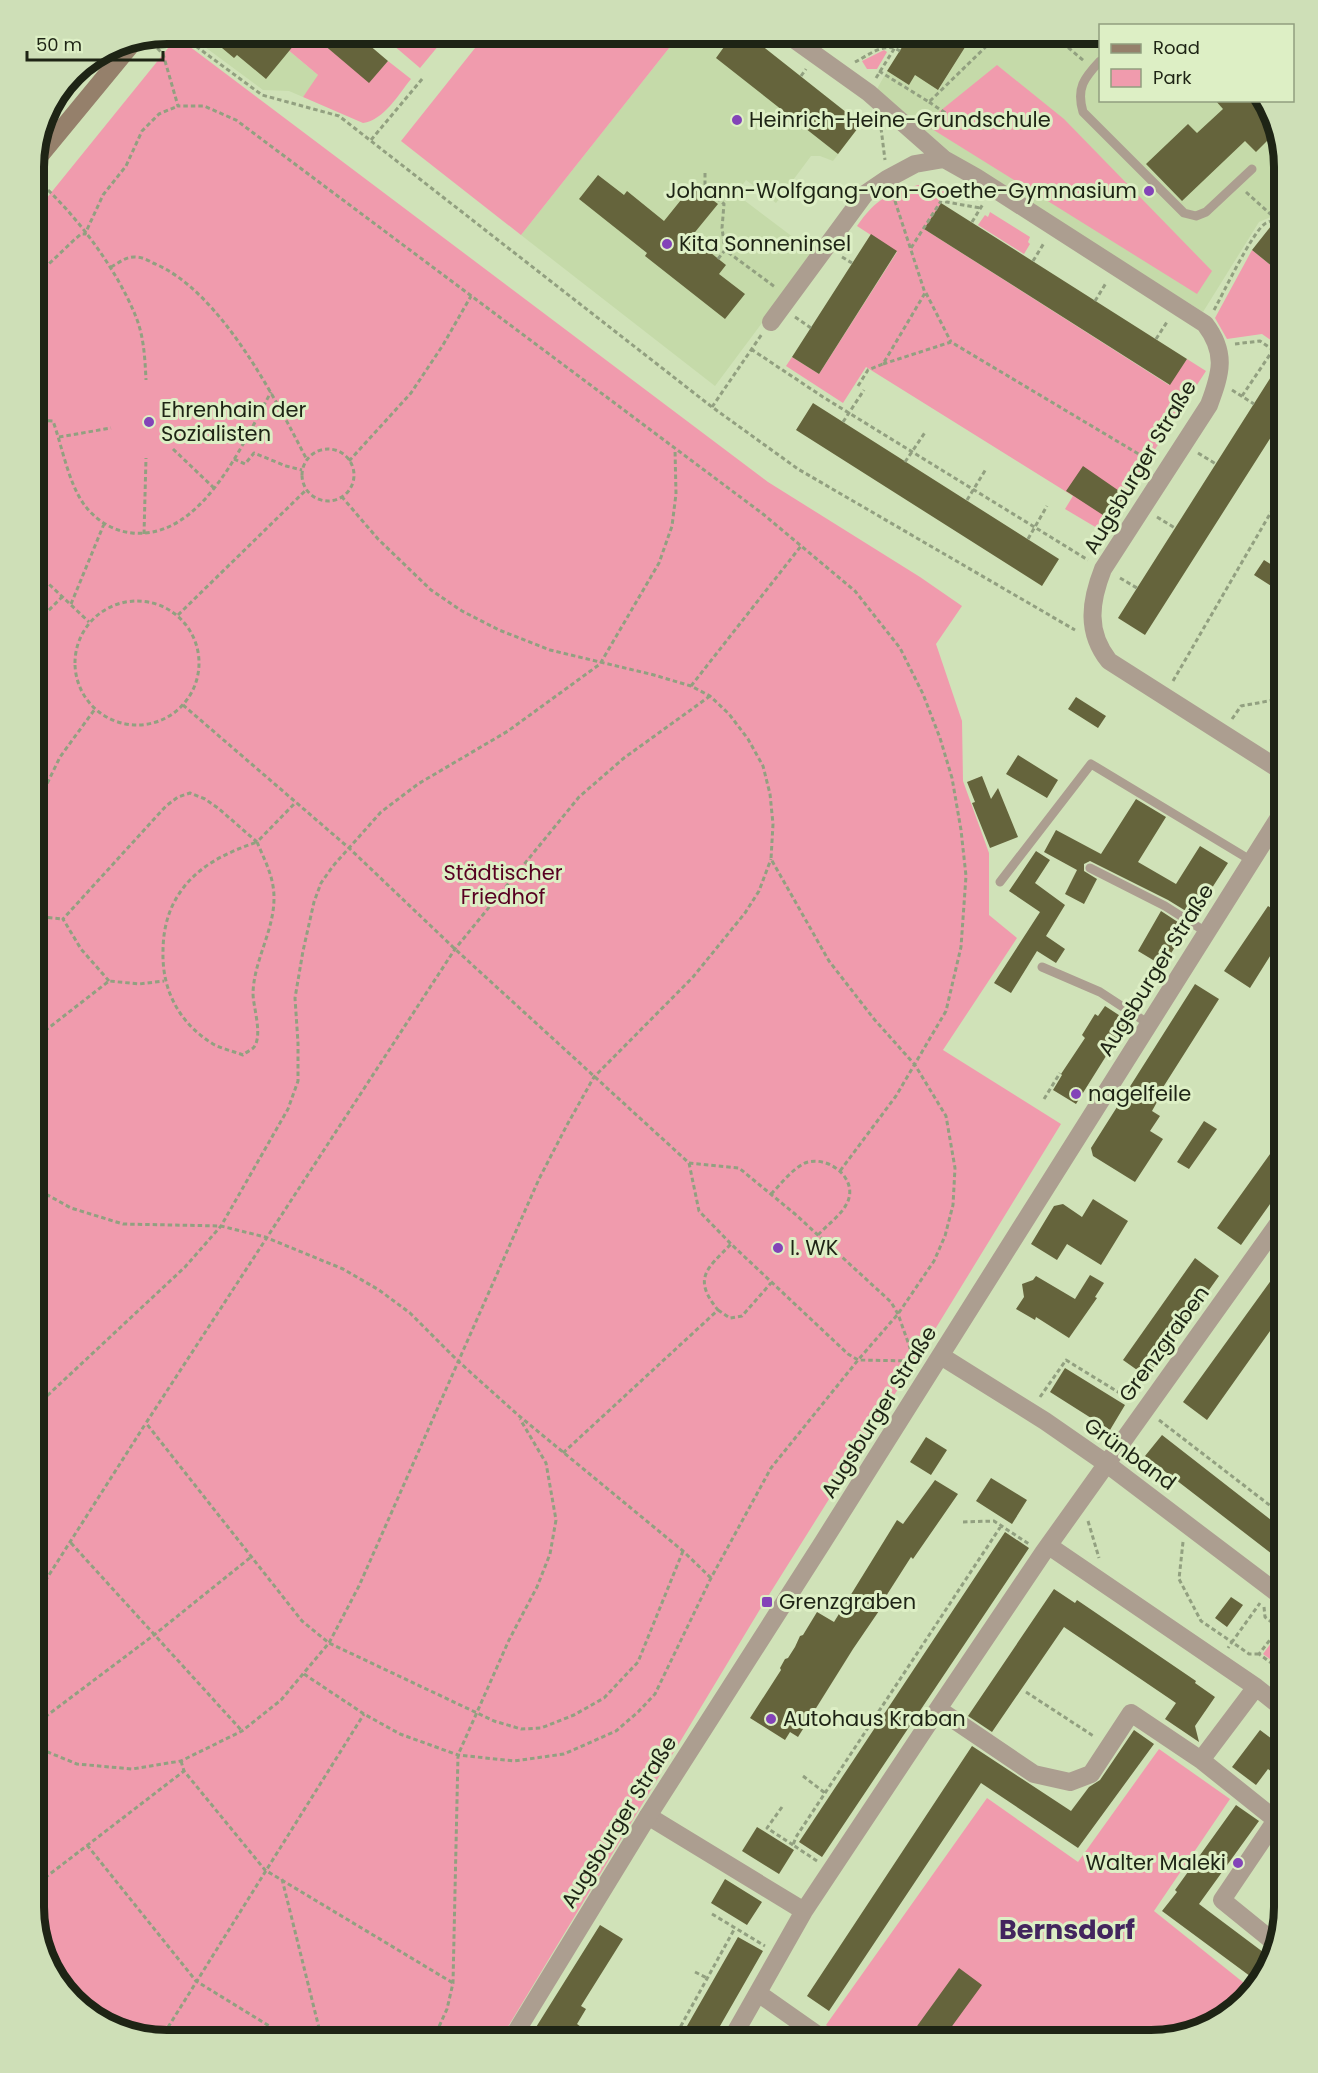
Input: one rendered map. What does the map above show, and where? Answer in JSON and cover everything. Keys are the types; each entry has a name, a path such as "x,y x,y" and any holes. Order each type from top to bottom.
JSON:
{"main road":[{"path":"45,149 127,50"}],"street":[{"name":"Augsburger Straße","path":"800,44 873,96 944,159 976,177 1205,324 1213,334 1221,357 1218,381 1209,405 1103,569 1097,585 1093,631"},
{"path":"771,322 865,194 915,164 944,159"},
{"path":"1093,631 1100,649 1109,661 1274,766"},
{"name":"Augsburger Straße","path":"518,2029 648,1816 941,1356 1274,826"},
{"name":"Grenzgraben","path":"737,2030 804,1911 939,1708 1046,1549 1274,1229"},
{"name":"Grünband","path":"941,1356 1031,1411 1107,1464 1274,1591"},
{"path":"1046,1549 1107,1586 1274,1702"},
{"path":"1201,1760 1256,1688"},
{"path":"939,1708 1034,1773 1070,1782 1091,1774 1131,1713 1201,1760 1274,1818"},
{"path":"648,1816 804,1911"},
{"path":"1270,1939 1222,1900 1274,1823"},
{"path":"758,1993 810,2030"}],"lane":[{"path":"1099,64 1083,81 1079,99 1083,112 1184,213 1196,216 1206,212 1252,169"},
{"path":"1000,882 1091,764 1252,861"},
{"path":"1090,868 1165,906 1206,932"},
{"path":"1042,966 1100,992 1149,1024"}],"path":[{"path":"193,44 262,95 339,116 712,407 798,469 1081,633 1093,631"},
{"path":"896,44 879,71 873,96 887,179 925,292 951,342 1167,471"},
{"path":"929,102 989,44"},
{"path":"1064,44 1093,69"},
{"path":"837,71 886,46 900,51"},
{"path":"163,54 178,106"},
{"path":"879,71 947,114"},
{"path":"371,140 423,78"},
{"path":"85,234 103,195 126,166 142,131 159,114 178,106 204,106 236,120 763,514 855,591 900,648 923,694 952,778 966,876 961,947 946,1011 896,1096 840,1171"},
{"path":"705,173 705,188 724,204 722,228 725,250 718,259"},
{"path":"1236,183 1274,216"},
{"path":"44,186 111,267 136,318 144,346 146,380"},
{"path":"911,248 941,201 980,208"},
{"path":"972,222 983,204"},
{"path":"1205,324 1249,246 1264,224 1274,221"},
{"path":"44,269 81,234 85,234"},
{"path":"1033,261 1044,243"},
{"path":"725,250 789,297"},
{"path":"111,267 126,258 141,258 164,267 191,286 208,303 245,350 271,392 307,460"},
{"path":"1095,301 1106,283"},
{"path":"883,364 925,292"},
{"path":"350,461 411,393 443,345 471,296"},
{"path":"1156,339 1167,322"},
{"path":"1218,347 1260,341 1274,350 1242,396"},
{"path":"858,386 868,370 951,342"},
{"path":"712,407 751,349 849,413 1103,569"},
{"path":"1218,381 1254,404"},
{"path":"843,423 864,390"},
{"path":"44,421 53,421 70,475 83,502 104,524 123,532 144,534 179,522 215,489 271,392"},
{"path":"59,437 111,428"},
{"path":"905,462 926,431"},
{"path":"44,1400 185,1267 221,1226 288,1109 298,1081 295,998 303,951 314,902 321,883 333,866 381,812 418,784 508,731 600,664 658,563 672,526 676,494 675,448"},
{"path":"173,449 215,489"},
{"path":"320,450 336,451 350,461 354,476 352,484 342,497 335,501 319,500 306,490 302,477 302,470 307,460 320,450"},
{"path":"234,459 245,464 254,453 302,470"},
{"path":"144,534 146,458"},
{"path":"967,500 986,469"},
{"path":"178,615 306,490"},
{"path":"44,1750 77,1764 132,1769 181,1761 242,1731 281,1700 304,1674 329,1643 359,1587 538,1179 594,1077 693,978 745,913 759,891 771,859 773,824 770,794 763,766 748,739 729,714 710,696 692,686 654,675 600,664 550,650 498,630 462,611 431,590 378,539 342,497"},
{"path":"1028,539 1047,506"},
{"path":"1164,697 1274,507"},
{"path":"71,604 104,524"},
{"path":"692,686 801,546"},
{"path":"44,579 89,622"},
{"path":"44,615 63,596"},
{"path":"142,600 161,605 178,615 191,631 198,649 199,669 194,688 183,705 168,717 150,724 130,725 111,720 95,709 82,694 75,676 74,657 79,638 89,622 104,609 122,602 142,600"},
{"path":"44,1584 265,1237 455,949 579,797 624,758 710,696"},
{"path":"1222,732 1241,706 1274,700"},
{"path":"183,705 350,848 455,949 689,1163 699,1211 771,1283 848,1354 858,1360 915,1362 898,1314 891,1302 818,1235 739,1168 689,1163"},
{"path":"44,790 60,757 95,709"},
{"path":"63,919 166,806 178,797 190,793 206,799 256,842 271,874 274,899 271,923 256,972 253,993 258,1039 254,1047 243,1055 213,1044 189,1024 171,998 164,981 164,925 181,891 198,872 218,858 256,842 296,802"},
{"path":"304,1674 364,1714 400,1734 458,1755 514,1761 564,1754 616,1731 638,1713 654,1694 711,1578 771,1468 898,1314 934,1261 945,1236 953,1205 953,1151 946,1116 915,1065 874,1019 829,961 771,859"},
{"path":"44,917 63,919"},
{"path":"63,919 81,948 109,981"},
{"path":"44,1031 109,981 139,984 164,981"},
{"path":"1044,1099 1060,1073"},
{"path":"771,1194 795,1170 806,1163 824,1162 840,1171 848,1187 846,1205 818,1235"},
{"path":"44,1193 71,1208 123,1224 221,1226 265,1237 343,1269 380,1290 410,1313 458,1361 518,1415 683,1551 711,1578"},
{"path":"731,1244 706,1270 704,1287 718,1310 730,1318 741,1316 771,1283"},
{"path":"563,1453 718,1310"},
{"path":"1031,1411 1066,1360 1126,1397"},
{"path":"438,2029 447,2009 453,1983 458,1755 508,1640 537,1587 550,1554 556,1520 546,1463 518,1415"},
{"path":"1161,1422 1274,1509"},
{"path":"146,1423 302,1621 329,1643 494,1721 521,1729 542,1728 574,1715 604,1698 638,1662 683,1551"},
{"path":"1082,1499 1107,1586"},
{"path":"963,1522 994,1521 1046,1549"},
{"path":"1184,1522 1179,1579 1201,1621 1249,1654 1259,1654 1274,1665"},
{"path":"793,1845 796,1837 1002,1526"},
{"path":"71,1543 242,1731"},
{"path":"44,1718 252,1557"},
{"path":"1232,1642 1263,1599 1265,1617 1274,1624"},
{"path":"1259,1654 1274,1635"},
{"path":"1026,1692 1109,1746"},
{"path":"167,2029 364,1714"},
{"path":"181,1761 184,1771 265,1870 453,1983"},
{"path":"44,1878 184,1771"},
{"path":"803,1776 825,1793"},
{"path":"782,1807 767,1828 831,1870"},
{"path":"87,1845 196,1981 274,2029"},
{"path":"282,1879 319,2029"},
{"path":"712,1914 779,1955"},
{"path":"679,2030 735,1928"},
{"path":"695,1972 707,1978"}],"shaded area":[{"path":"201,44 281,44 319,76 303,97 289,91 263,90"},
{"name":"Kita Sonneninsel","path":"672,44 760,44 861,124 833,161 820,156 811,156 776,203 746,180 736,194 814,253 715,386 521,235"},
{"path":"837,44 850,44 844,48"},
{"name":"Johann-Wolfgang-von-Goethe-Gymnasium","path":"967,44 1099,44 1099,102 1256,102 1265,119 1273,151 1274,216 1259,222 1203,312 950,152 877,89 887,71 909,85 915,75 939,89"}],"green space":[{"name":"Städtischer Friedhof","path":"171,44 186,44 768,482 920,577 962,606 936,644 962,721 963,781 989,853 989,915 1017,938 943,1050 1061,1124 762,1606 506,2029 159,2029 143,2027 112,2017 85,1999 64,1975 50,1946 44,1906 44,201"},
{"path":"281,44 323,44 369,82 388,61 411,79 384,112 371,121 363,123 303,97 318,75"},
{"path":"392,44 440,44 420,68"},
{"path":"478,44 672,44 521,235 401,141"},
{"path":"884,50 887,52 877,69 867,69 862,61"},
{"path":"997,65 1064,119 1212,271 1197,294 924,124"},
{"path":"918,185 938,186 948,192 924,229 1169,385 1187,359 1206,371 1102,531 1065,509 1073,496 866,367 843,403 786,366 792,357 819,374 897,252 857,226 870,209 883,199 898,191"},
{"path":"990,212 1030,237 1028,242 1030,244 1024,254 978,225 985,215 988,217"},
{"path":"1252,250 1274,268 1274,342 1262,334 1227,339 1215,318"},
{"path":"1274,1639 1274,1662 1263,1654"},
{"path":"1159,1749 1230,1799 1154,1911 1244,1983 1232,1998 1220,2009 1191,2023 1151,2030 833,2030 826,2025 987,1798 1078,1862"}],"building":[{"path":"217,44 253,44 255,46 257,44 295,44 266,79 237,55 234,58"},
{"path":"323,44 368,44 388,61 369,83"},
{"path":"726,44 760,44 861,124 838,154 716,58"},
{"path":"904,44 967,44 938,90 915,75 909,85 887,71"},
{"path":"1217,102 1256,102 1270,138 1256,152 1245,141 1182,201 1146,164 1188,124 1197,133 1223,109"},
{"path":"598,175 624,195 627,191 664,221 693,185 718,204 691,237 726,265 719,274 745,294 725,319 645,256 647,253 579,199"},
{"path":"941,203 1187,359 1170,385 924,229"},
{"path":"1271,226 1274,228 1274,268 1252,250"},
{"path":"871,234 897,251 819,374 792,357"},
{"path":"1274,372 1274,432 1145,635 1118,618"},
{"path":"813,403 1059,559 1042,586 796,430"},
{"path":"1083,466 1125,495 1109,519 1066,491"},
{"path":"1264,560 1274,566 1274,588 1254,575"},
{"path":"1076,697 1106,716 1098,728 1068,709"},
{"path":"1018,755 1058,780 1047,798 1006,774"},
{"path":"982,776 991,799 998,788 1018,837 990,848 972,803 975,802 967,782"},
{"path":"1136,799 1166,817 1138,862 1176,884 1200,846 1228,863 1194,916 1168,900 1090,861 1084,864 1084,871 1097,879 1084,904 1065,894 1077,870 1044,852 1056,830 1101,854"},
{"path":"1036,851 1050,860 1035,883 1065,905 1046,936 1065,949 1056,963 1037,951 1011,993 994,983 1040,912 1009,891"},
{"path":"1268,906 1274,910 1274,954 1272,953 1250,988 1224,971"},
{"path":"1161,911 1187,928 1163,966 1138,951"},
{"path":"1195,984 1219,999 1155,1100 1157,1102 1152,1111 1160,1116 1150,1131 1163,1139 1135,1182 1093,1156 1091,1148"},
{"path":"1105,1006 1128,1021 1076,1104 1053,1090 1085,1038 1082,1035 1095,1014 1098,1016"},
{"path":"1204,1121 1217,1129 1189,1169 1177,1162"},
{"path":"1274,1148 1274,1198 1241,1245 1217,1228"},
{"path":"1093,1199 1128,1221 1101,1265 1067,1244 1057,1260 1031,1244 1054,1206 1063,1204 1082,1217"},
{"path":"1195,1258 1219,1276 1147,1377 1123,1360"},
{"path":"1090,1275 1104,1283 1095,1297 1097,1298 1069,1338 1036,1317 1035,1320 1016,1309 1024,1297 1022,1284 1033,1280 1036,1276 1075,1299"},
{"path":"1274,1276 1274,1326 1207,1420 1183,1402"},
{"path":"1065,1368 1125,1405 1110,1430 1050,1392"},
{"path":"1162,1435 1274,1522 1274,1556 1145,1456"},
{"path":"926,1437 947,1450 931,1475 910,1462"},
{"path":"991,1478 1027,1500 1012,1524 976,1501"},
{"path":"935,1480 958,1494 913,1559 911,1557 881,1604 883,1605 798,1737 790,1732 785,1740 750,1718 781,1670 785,1659 788,1658 817,1612 834,1622 897,1520 903,1524"},
{"path":"1005,1532 1029,1548 822,1857 799,1842"},
{"path":"1054,1589 1075,1603 1077,1600 1196,1681 1195,1683 1215,1697 1195,1726 1199,1742 1165,1719 1176,1703 1064,1627 992,1732 968,1716"},
{"path":"1231,1597 1243,1605 1227,1627 1215,1618"},
{"path":"1134,1730 1154,1744 1078,1848 981,1783 829,2011 807,1996 972,1746 1071,1811 1089,1787 1100,1780"},
{"path":"1260,1730 1274,1741 1274,1774 1268,1769 1256,1785 1232,1767"},
{"path":"1236,1805 1259,1821 1199,1904 1265,1954 1252,1977 1162,1911 1177,1892 1175,1890"},
{"path":"757,1827 794,1850 779,1874 742,1851"},
{"path":"725,1879 762,1902 747,1925 711,1903"},
{"path":"600,1925 623,1939 581,2006 586,2009 577,2024 584,2029 535,2029"},
{"path":"738,1937 763,1951 718,2030 692,2030 687,2026"},
{"path":"959,1968 982,1985 949,2030 914,2030"}],"place":[{"name":"Heinrich-Heine-Grundschule","path":"737,120"},
{"name":"Johann-Wolfgang-von-Goethe-Gymnasium","path":"1149,191"},
{"name":"Kita Sonneninsel","path":"667,244"},
{"name":"Ehrenhain der Sozialisten","path":"149,422"},
{"name":"nagelfeile","path":"1076,1094"},
{"name":"I. WK","path":"778,1248"},
{"name":"Grenzgraben","path":"767,1602"},
{"name":"Autohaus Kraban","path":"771,1719"},
{"name":"Walter Maleki","path":"1238,1863"}],"district":[{"name":"Bernsdorf","path":"1067,1930"}]}
